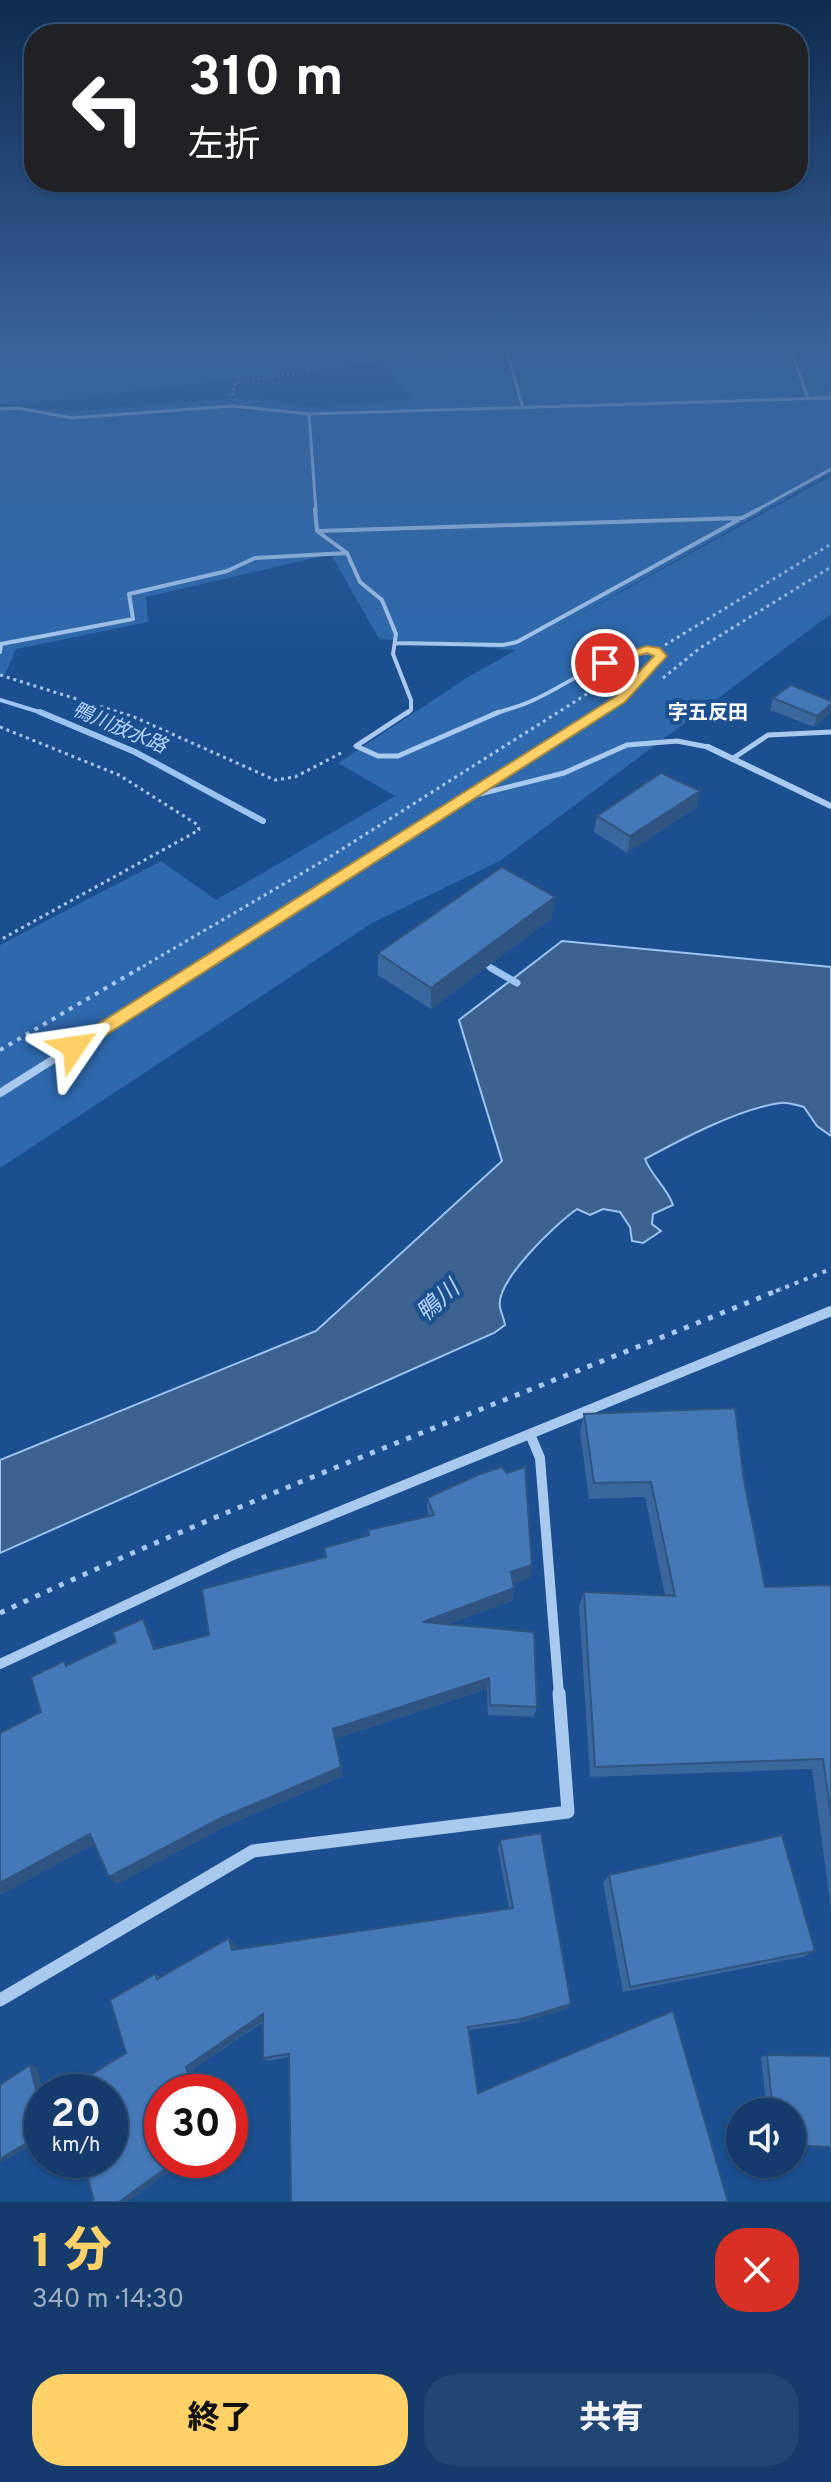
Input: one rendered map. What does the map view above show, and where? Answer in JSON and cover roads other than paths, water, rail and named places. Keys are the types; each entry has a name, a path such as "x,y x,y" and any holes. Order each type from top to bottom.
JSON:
{"street":[{"path":"708,747 831,806"},
{"path":"0,1093 468,797"},
{"path":"0,1664 233,1555 831,1311"},
{"path":"0,2000 253,1851 568,1812 540,1458 530,1434"}],"lane":[{"path":"312,451 317,531 347,553 360,582 382,600 396,634 393,654 411,700 411,710 356,746 378,756 398,756 490,715 530,702 572,677 605,663 637,651 655,651 661,656 620,699 468,797"},
{"path":"395,643 503,645 517,642 831,469"},
{"path":"317,531 742,518"},
{"path":"0,652 1,644 133,619 129,594 227,571 255,558 347,553"},
{"path":"732,759 768,735 831,732"},
{"path":"468,797 573,770 627,745 677,741 708,747"}],"water":[{"name":"鴨川","path":"562,941 831,967 831,1136 817,1126 804,1107 783,1103 746,1111 676,1143 645,1159 673,1205 653,1214 652,1224 661,1231 643,1243 632,1241 630,1227 620,1212 603,1209 590,1215 577,1209 543,1239 517,1268 501,1296 500,1307 505,1325 494,1333 0,1553 0,1460 316,1331 502,1161 459,1020"}],"waterway":[{"name":"鴨川放水路","path":"0,700 41,713"},
{"name":"鴨川放水路","path":"41,713 46,714"},
{"name":"鴨川放水路","path":"41,713 135,752 263,821"},
{"name":"鴨川放水路","path":"488,966 495,970"},
{"name":"鴨川放水路","path":"491,968 517,983"}],"district":[{"name":"字五反田","path":"708,714"}]}
